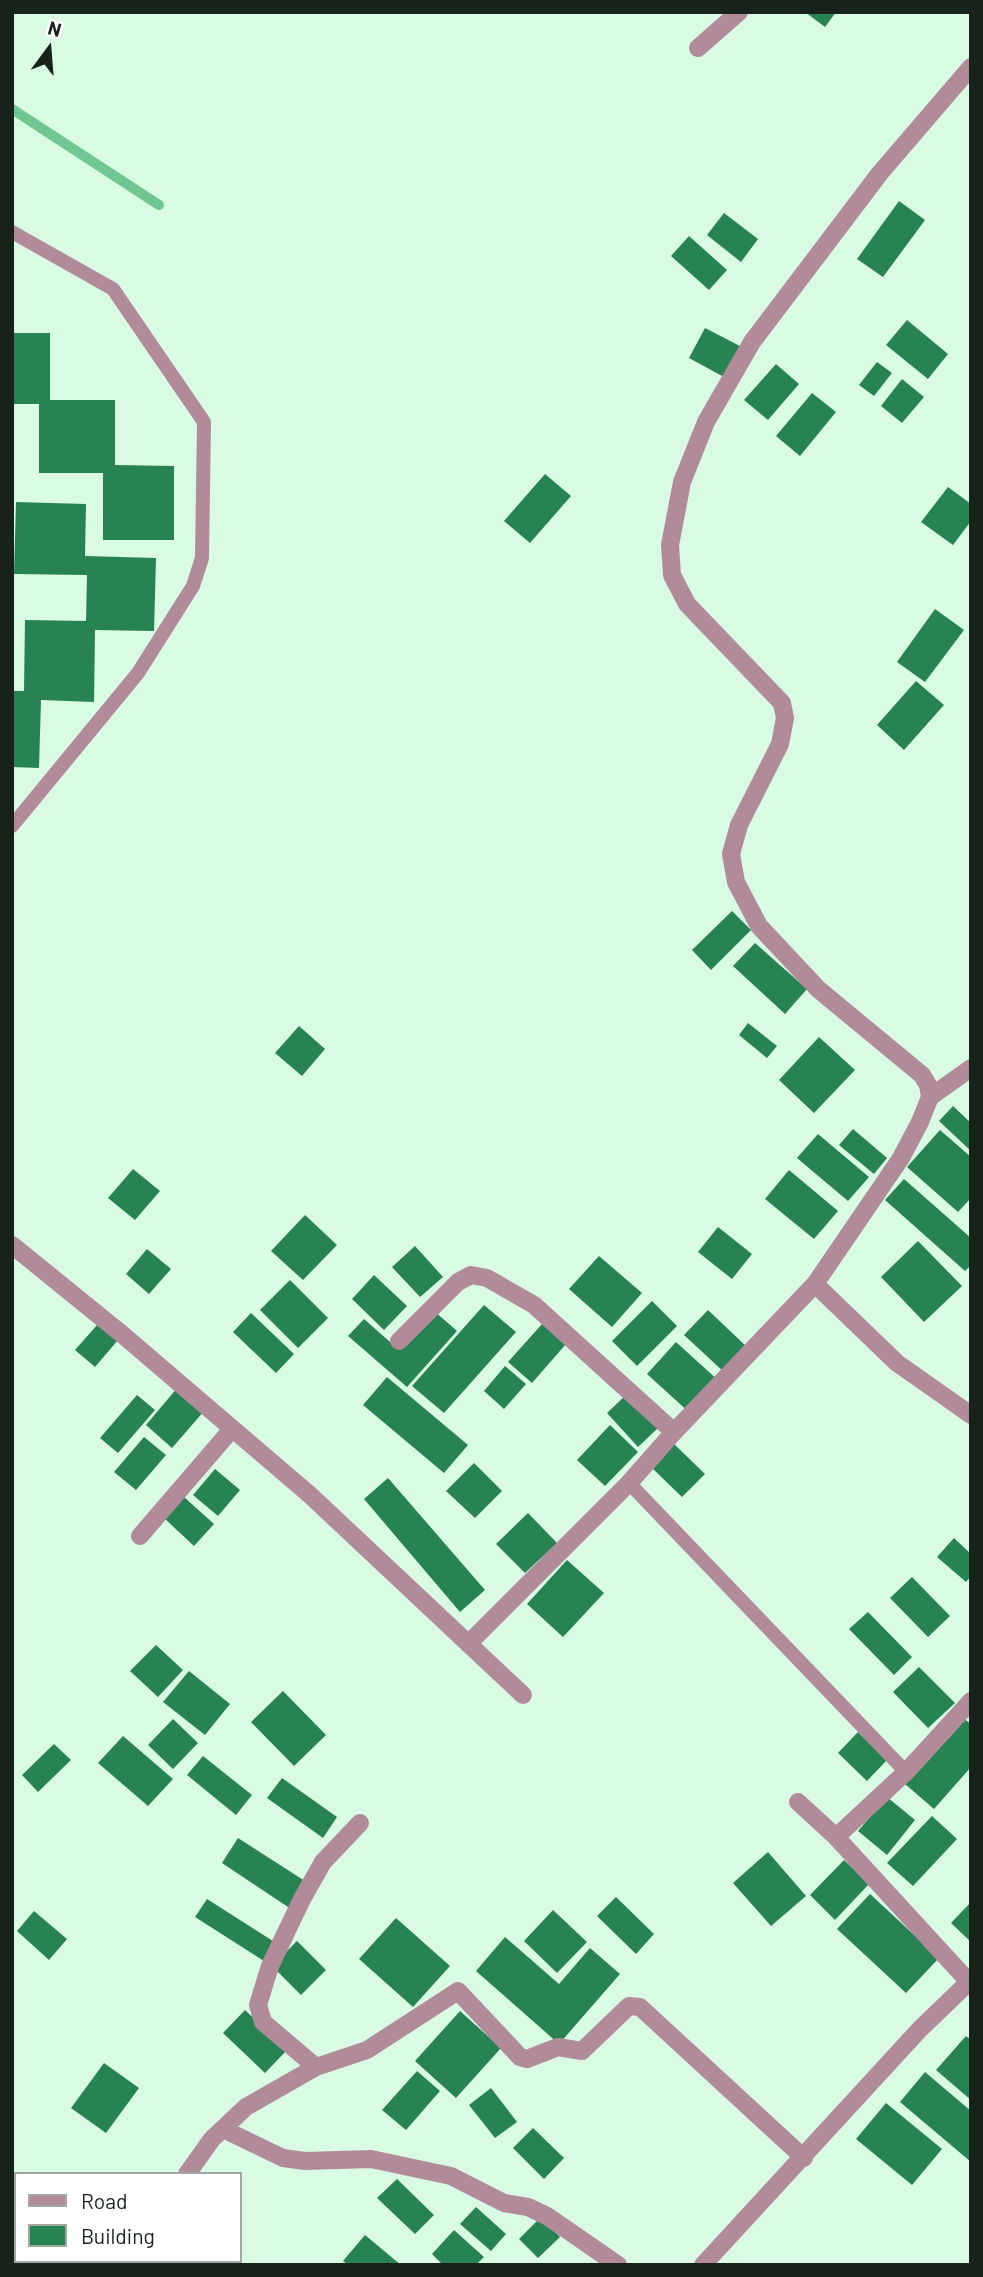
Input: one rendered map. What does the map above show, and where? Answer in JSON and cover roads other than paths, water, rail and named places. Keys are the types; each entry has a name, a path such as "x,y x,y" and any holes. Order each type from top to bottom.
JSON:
{"street":[{"path":"698,48 738,12"},
{"path":"930,1097 928,1085 922,1075 818,989 759,926 736,882 731,854 739,825 780,744 785,718 782,703 687,604 672,575 670,545 682,482 706,422 752,342 880,173 971,67"},
{"path":"468,1644 629,1483 815,1284 901,1158 930,1097 971,1069"},
{"path":"12,1245 310,1495 523,1695"},
{"path":"399,1341 458,1282 471,1275 487,1278 534,1305 674,1432"},
{"path":"815,1284 897,1363 971,1415"},
{"path":"140,1536 232,1429"},
{"path":"836,1837 906,1772 971,1701"},
{"path":"703,2265 920,2029 970,1981 836,1837 798,1802"},
{"path":"316,2067 263,2022 258,2006 270,1966 302,1899 323,1862 360,1823"},
{"path":"189,2172 223,2129 246,2107 316,2067 367,2050 458,1991 520,2057 527,2059 558,2048 582,2051 629,2006 640,2007 804,2158"},
{"path":"223,2129 283,2158 304,2161 371,2160 451,2176 497,2200 528,2207 547,2216 618,2265"}],"lane":[{"path":"12,232 113,289 204,422 202,558 193,586 138,673 12,825"},
{"path":"629,1483 906,1772"}],"waterway":[{"path":"12,109 159,205"}]}
